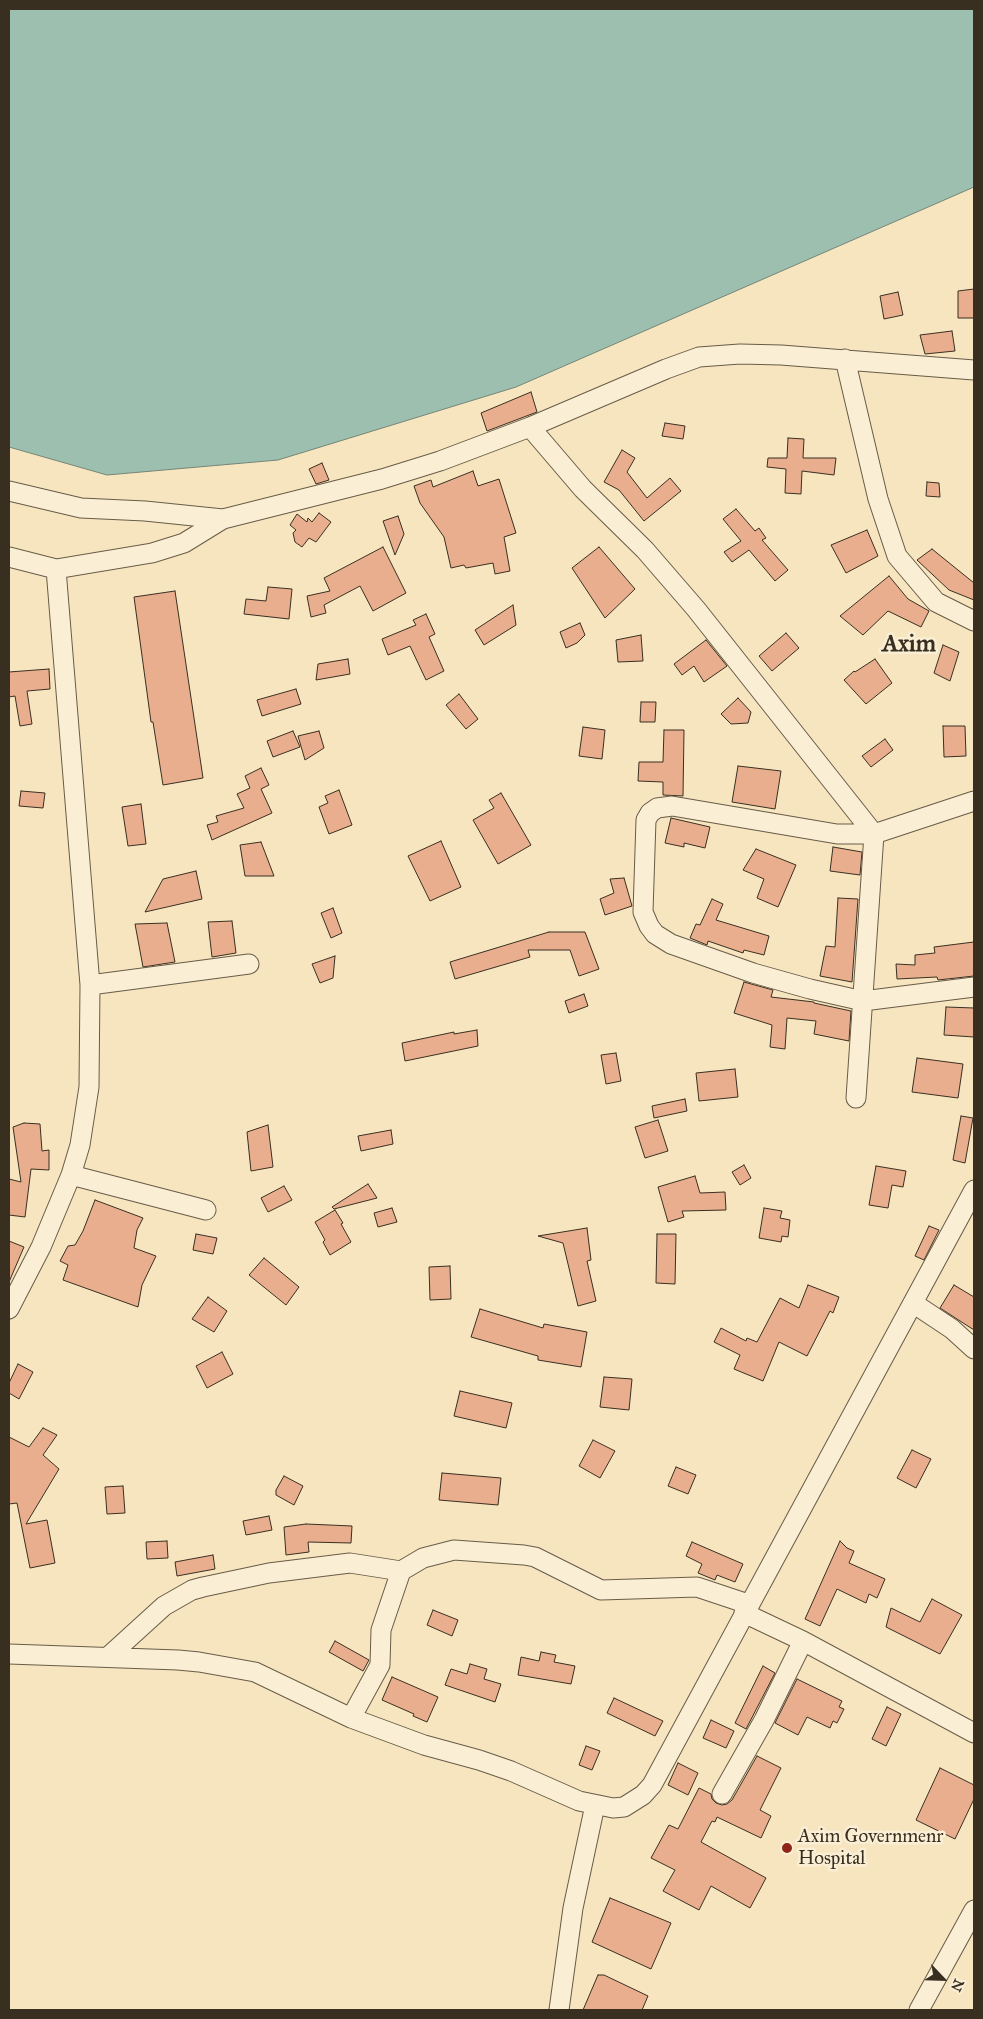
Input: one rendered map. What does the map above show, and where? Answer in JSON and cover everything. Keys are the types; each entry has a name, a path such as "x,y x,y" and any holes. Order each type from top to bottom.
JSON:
{"street":[{"path":"9,557 56,569 152,553 184,543 223,519 382,479 440,461 530,427 698,357 740,354 846,359 974,370"},
{"path":"846,359 878,499 897,556 936,602 974,621"},
{"path":"530,427 583,489 645,550 696,609 874,834 856,1098"},
{"path":"9,491 81,508 145,511 223,519"},
{"path":"9,1309 41,1247 71,1175 80,1145 89,1086 90,985 56,569"},
{"path":"974,801 874,834 837,834 672,806 657,808 650,813 646,820 644,838 644,912 649,926 655,934 671,944 753,973 863,1001 974,987"},
{"path":"90,985 249,964"},
{"path":"71,1175 206,1210"},
{"path":"9,1654 109,1656 199,1662 255,1672 351,1718 424,1745 495,1766 578,1801 612,1808 624,1807 643,1795 652,1785 974,1190"},
{"path":"913,1303 952,1329 974,1349"},
{"path":"109,1656 164,1606 192,1590 204,1587 269,1573 350,1563 401,1571 423,1558 454,1550 524,1555 545,1562 601,1590 697,1587 746,1609 974,1733"},
{"path":"351,1718 380,1665 381,1630 401,1571"},
{"path":"722,1794 764,1720 802,1641"},
{"path":"559,2010 570,1924 595,1805"},
{"path":"919,2010 974,1910"}],"shaded area":[{"path":"9,9 974,9 974,187 516,387 278,460 107,475 9,447"}],"building":[{"path":"974,289 974,318 958,318 958,291"},
{"path":"898,292 903,315 884,319 880,296"},
{"path":"952,331 955,351 925,354 920,335"},
{"path":"531,392 537,412 487,431 481,413"},
{"path":"665,423 685,426 683,439 662,436"},
{"path":"788,438 804,439 803,458 836,458 834,475 802,471 801,494 785,493 786,469 767,467 768,458 787,458"},
{"path":"622,450 635,458 627,472 647,498 670,478 681,491 644,521 619,490 604,482"},
{"path":"322,463 329,480 316,484 309,469"},
{"path":"473,471 478,486 499,479 516,533 504,537 510,571 495,574 493,563 466,568 464,565 451,568 444,537 420,503 414,486 431,480 433,487"},
{"path":"927,482 939,483 940,497 926,496"},
{"path":"736,509 755,531 759,528 766,538 762,540 788,570 775,581 749,550 732,562 724,552 741,541 723,519"},
{"path":"319,513 331,522 316,542 309,538 302,547 295,542 293,533 296,530 290,525 297,514 307,522 308,518 312,522"},
{"path":"398,516 404,534 395,555 383,521"},
{"path":"867,530 878,556 846,573 831,545"},
{"path":"383,547 406,593 373,611 360,586 324,605 326,613 311,617 307,596 330,591 324,578"},
{"path":"599,547 635,589 605,618 572,568"},
{"path":"932,549 974,583 974,600 949,590 917,560"},
{"path":"889,576 908,599 929,611 921,627 888,611 863,635 840,616"},
{"path":"268,587 292,589 289,619 244,614 246,599 266,601"},
{"path":"175,591 203,778 163,785 153,722 151,722 134,597"},
{"path":"513,605 516,625 484,645 475,630"},
{"path":"426,614 435,634 429,637 444,671 426,680 410,646 388,655 382,639 416,625 413,620"},
{"path":"580,623 585,635 577,643 566,648 560,632"},
{"path":"786,633 799,648 772,671 759,656"},
{"path":"641,635 643,661 618,662 616,640"},
{"path":"706,640 727,666 704,682 694,666 682,675 674,664"},
{"path":"943,645 959,652 950,681 934,673"},
{"path":"348,659 350,674 316,680 318,664"},
{"path":"875,659 892,683 866,704 844,680 854,671"},
{"path":"49,669 50,689 27,691 32,724 20,726 15,696 9,697 9,672"},
{"path":"296,689 301,704 262,716 257,700"},
{"path":"459,694 478,719 466,729 446,705"},
{"path":"738,698 751,712 748,723 731,724 721,714"},
{"path":"641,702 656,702 655,722 640,722"},
{"path":"943,726 965,726 966,756 944,757"},
{"path":"583,727 605,730 602,759 579,756"},
{"path":"664,730 684,730 683,796 663,795 663,782 638,781 639,762 663,762"},
{"path":"293,731 300,747 273,757 267,741"},
{"path":"319,731 324,748 305,760 298,736"},
{"path":"885,739 893,750 871,767 862,756"},
{"path":"738,766 781,771 775,809 732,802"},
{"path":"261,768 269,785 261,789 272,813 212,840 207,825 218,822 216,816 244,808 237,794 250,788 245,776"},
{"path":"339,790 352,825 329,834 319,807 328,803 325,796"},
{"path":"21,791 45,793 43,808 19,806"},
{"path":"501,793 531,845 498,864 473,820 494,808 489,800"},
{"path":"141,804 146,844 128,846 122,807"},
{"path":"671,818 710,827 705,848 684,843 684,847 665,843"},
{"path":"441,841 461,887 430,901 408,856"},
{"path":"261,842 274,876 245,876 240,845"},
{"path":"833,847 862,852 860,875 830,871"},
{"path":"756,849 796,865 778,907 757,898 764,879 743,870"},
{"path":"196,871 202,899 145,912 163,879"},
{"path":"624,878 632,906 605,915 600,899 614,893 610,879"},
{"path":"838,898 858,899 852,982 820,976 826,946 835,947"},
{"path":"712,899 723,904 716,920 769,936 764,955 744,950 743,953 708,941 707,945 690,938 696,924 700,925"},
{"path":"333,908 342,933 331,938 321,913"},
{"path":"232,921 236,953 212,957 208,922"},
{"path":"167,923 175,962 143,967 135,924"},
{"path":"549,932 585,932 599,969 579,976 570,950 528,950 530,957 455,979 450,962"},
{"path":"974,942 974,976 938,980 937,977 897,979 896,964 915,965 915,955 935,953 934,947"},
{"path":"335,956 333,978 320,983 312,964"},
{"path":"744,982 773,990 771,997 814,1002 851,1011 849,1041 814,1034 816,1021 787,1018 785,1049 770,1047 772,1025 734,1013"},
{"path":"584,994 588,1006 569,1013 565,1001"},
{"path":"946,1007 974,1008 974,1037 944,1035"},
{"path":"477,1030 478,1046 405,1061 402,1043 454,1032 454,1034"},
{"path":"616,1053 621,1081 606,1084 601,1055"},
{"path":"917,1058 963,1064 958,1098 912,1092"},
{"path":"735,1069 738,1097 699,1101 696,1073"},
{"path":"685,1099 687,1111 654,1118 652,1106"},
{"path":"961,1116 973,1118 965,1163 953,1160"},
{"path":"658,1120 668,1151 645,1158 635,1127"},
{"path":"24,1123 40,1124 42,1151 49,1150 49,1170 31,1169 25,1217 9,1215 9,1179 21,1182 13,1127"},
{"path":"268,1125 273,1167 251,1171 247,1132"},
{"path":"391,1130 393,1144 361,1151 358,1136"},
{"path":"744,1165 751,1178 740,1185 732,1172"},
{"path":"876,1166 906,1171 903,1187 892,1185 888,1208 869,1205"},
{"path":"695,1176 700,1193 725,1192 726,1210 682,1211 684,1217 668,1222 658,1187"},
{"path":"368,1184 377,1198 334,1209 332,1207"},
{"path":"284,1186 292,1200 268,1212 261,1198"},
{"path":"95,1200 143,1218 137,1230 134,1248 156,1256 142,1285 138,1307 63,1280 68,1265 60,1261 68,1246 75,1245 83,1231"},
{"path":"392,1208 397,1222 378,1227 374,1213"},
{"path":"764,1208 782,1211 780,1218 790,1220 788,1237 782,1236 781,1242 759,1238"},
{"path":"335,1210 351,1242 330,1255 323,1242 325,1240 315,1222"},
{"path":"929,1226 939,1230 924,1260 915,1256"},
{"path":"587,1228 591,1260 587,1261 596,1301 578,1306 563,1243 538,1236"},
{"path":"196,1234 217,1238 213,1254 193,1250"},
{"path":"657,1234 676,1234 675,1284 656,1283"},
{"path":"9,1241 24,1247 9,1282"},
{"path":"264,1258 299,1287 286,1305 249,1275"},
{"path":"450,1266 451,1299 430,1300 429,1267"},
{"path":"808,1285 839,1297 833,1313 830,1311 807,1356 779,1342 763,1381 734,1369 740,1355 714,1342 721,1328 746,1341 747,1338 757,1342 780,1298 799,1308"},
{"path":"954,1285 974,1297 974,1330 940,1308"},
{"path":"208,1297 227,1311 214,1332 192,1319"},
{"path":"480,1309 543,1328 544,1324 587,1332 581,1367 538,1360 538,1356 471,1337"},
{"path":"222,1352 233,1374 207,1388 196,1366"},
{"path":"18,1364 33,1372 19,1399 9,1393 9,1383"},
{"path":"604,1377 632,1379 629,1410 600,1407"},
{"path":"460,1391 512,1403 506,1428 454,1416"},
{"path":"43,1428 57,1435 43,1455 59,1469 26,1524 47,1520 55,1563 30,1568 17,1503 9,1504 9,1437 29,1447"},
{"path":"593,1440 615,1451 600,1478 579,1466"},
{"path":"912,1450 931,1459 916,1488 897,1478"},
{"path":"676,1467 696,1475 688,1494 668,1486"},
{"path":"442,1473 501,1478 498,1505 439,1500"},
{"path":"284,1476 303,1486 294,1505 276,1495 276,1490"},
{"path":"123,1486 125,1513 107,1514 105,1487"},
{"path":"269,1516 272,1530 246,1535 243,1521"},
{"path":"306,1524 352,1526 351,1543 308,1542 309,1552 286,1555 284,1527"},
{"path":"167,1541 168,1558 147,1559 146,1542"},
{"path":"840,1541 847,1548 854,1551 849,1563 885,1579 877,1598 869,1594 866,1603 837,1589 820,1626 805,1619"},
{"path":"692,1542 743,1564 735,1582 717,1575 715,1580 698,1573 702,1564 686,1556"},
{"path":"213,1555 215,1569 177,1576 175,1562"},
{"path":"932,1599 962,1615 940,1654 886,1627 891,1608 920,1622"},
{"path":"433,1610 458,1620 452,1636 427,1625"},
{"path":"335,1641 369,1660 363,1671 329,1652"},
{"path":"541,1652 556,1655 554,1662 575,1666 571,1684 518,1675 521,1657 539,1661"},
{"path":"470,1664 487,1669 484,1679 501,1684 495,1702 445,1685 451,1669 467,1674"},
{"path":"763,1666 775,1673 746,1729 735,1723"},
{"path":"392,1677 438,1697 427,1722 382,1700"},
{"path":"797,1679 842,1701 839,1707 844,1709 837,1723 833,1721 830,1728 807,1717 798,1735 775,1723"},
{"path":"614,1698 663,1721 655,1736 607,1713"},
{"path":"887,1707 901,1714 886,1746 872,1739"},
{"path":"711,1720 734,1731 726,1748 703,1738"},
{"path":"586,1746 600,1751 592,1770 579,1765"},
{"path":"757,1756 781,1768 760,1810 771,1816 761,1838 717,1817 715,1822 712,1821 701,1842 766,1878 750,1908 711,1886 699,1910 663,1891 675,1870 651,1858 669,1825 678,1829 699,1788 711,1794 712,1799 716,1803 727,1804 732,1800"},
{"path":"678,1763 698,1773 688,1795 668,1785"},
{"path":"940,1768 974,1785 974,1799 955,1839 916,1820"},
{"path":"610,1898 671,1923 651,1969 592,1942"},
{"path":"598,1975 604,1975 648,1996 642,2010 583,2010"}],"place":[{"name":"Axim Governmenr Hospital","path":"787,1848"}],"district":[{"name":"Axim","path":"909,645"}]}
